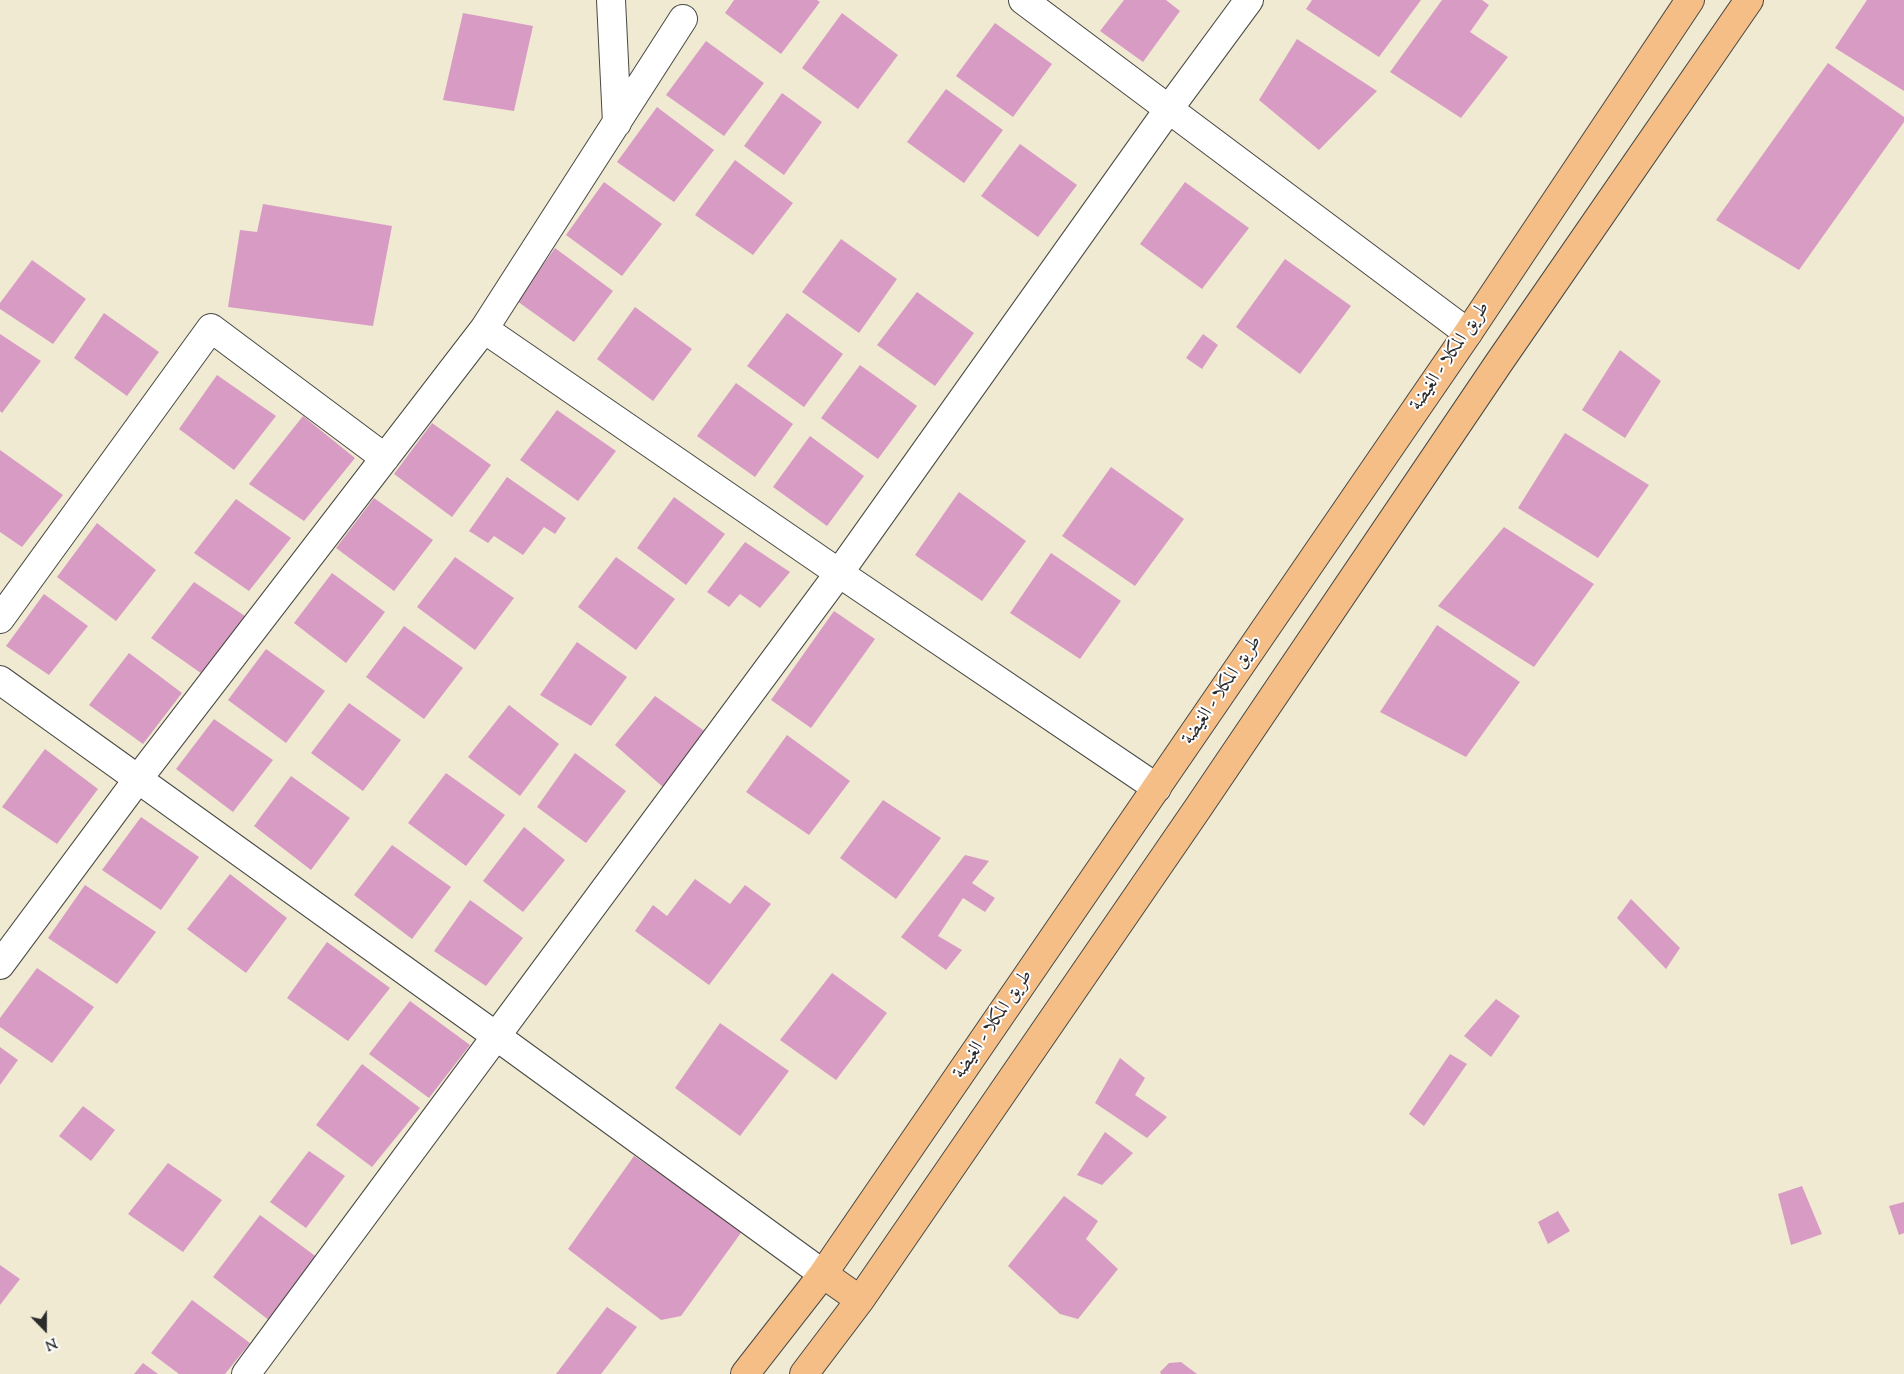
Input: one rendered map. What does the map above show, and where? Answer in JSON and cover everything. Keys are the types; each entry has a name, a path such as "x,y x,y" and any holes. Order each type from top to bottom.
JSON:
{"highway":[{"name":"طريق المكلا - الغيضة","path":"745,1374 823,1274 1468,333 1690,0"},
{"path":"804,1374 860,1300 1198,808 1498,364 1749,0"},
{"path":"823,1274 860,1300"}],"street":[{"path":"611,0 617,123"},
{"path":"1023,0 1468,333"},
{"path":"246,1374 839,573 1168,110 1249,0"},
{"path":"0,965 138,779 484,329 683,19"},
{"path":"0,619 211,328 385,458"},
{"path":"484,329 839,573 1157,788"},
{"path":"0,680 496,1036 823,1274"}],"building":[{"path":"734,0 817,0 820,2 781,54 725,13"},
{"path":"1124,0 1166,0 1180,11 1143,62 1100,31"},
{"path":"1312,0 1421,0 1379,57 1306,9"},
{"path":"1442,0 1482,0 1489,5 1470,32 1508,57 1461,118 1390,72"},
{"path":"1867,0 1904,0 1904,91 1835,48"},
{"path":"463,13 533,26 514,111 443,100"},
{"path":"842,13 898,55 858,109 802,68"},
{"path":"995,23 1052,64 1013,117 956,76"},
{"path":"1297,39 1377,91 1319,150 1259,100"},
{"path":"706,41 764,83 724,136 666,95"},
{"path":"1828,63 1904,117 1904,122 1799,270 1716,220"},
{"path":"946,89 1003,130 964,183 907,142"},
{"path":"782,93 822,122 784,175 744,146"},
{"path":"657,107 714,150 674,202 617,162"},
{"path":"1020,144 1077,185 1038,237 981,196"},
{"path":"735,160 793,203 753,255 695,215"},
{"path":"604,182 662,224 622,276 566,235"},
{"path":"1185,182 1249,228 1202,289 1140,244"},
{"path":"263,204 392,226 373,326 228,307 240,230 257,232"},
{"path":"841,239 897,279 859,333 802,292"},
{"path":"555,248 613,291 574,342 517,301"},
{"path":"1285,259 1351,306 1300,374 1236,327"},
{"path":"32,260 86,299 53,344 0,309 0,303"},
{"path":"917,292 974,333 935,386 877,345"},
{"path":"635,307 692,349 653,401 597,359"},
{"path":"104,313 159,352 127,396 74,358"},
{"path":"787,313 843,354 804,407 747,366"},
{"path":"0,334 41,361 2,413 0,411"},
{"path":"1203,334 1218,345 1202,369 1186,358"},
{"path":"1620,350 1661,381 1625,438 1582,410"},
{"path":"860,365 917,406 878,459 821,418"},
{"path":"217,375 276,416 234,470 179,429"},
{"path":"736,383 793,424 755,477 697,436"},
{"path":"557,410 616,451 578,501 520,460"},
{"path":"303,416 355,458 304,521 249,484"},
{"path":"432,423 491,465 452,517 394,474"},
{"path":"1565,433 1649,485 1598,558 1518,508"},
{"path":"810,436 864,476 827,526 773,487"},
{"path":"0,450 63,495 22,547 0,532"},
{"path":"1111,467 1184,519 1135,586 1062,536"},
{"path":"507,477 566,518 555,534 544,527 523,555 494,536 488,543 469,531"},
{"path":"959,492 1026,541 982,601 915,555"},
{"path":"674,497 725,534 686,585 637,548"},
{"path":"374,498 433,540 394,591 336,548"},
{"path":"236,499 291,538 249,591 194,553"},
{"path":"97,523 156,570 116,621 57,577"},
{"path":"1504,527 1594,584 1534,667 1438,606"},
{"path":"745,542 790,572 760,608 740,594 729,607 707,592"},
{"path":"1051,553 1121,601 1080,659 1010,613"},
{"path":"455,557 514,598 475,650 417,607"},
{"path":"616,557 675,599 636,650 578,607"},
{"path":"332,573 385,612 346,663 294,623"},
{"path":"194,582 248,618 205,676 151,638"},
{"path":"44,594 88,626 49,675 6,646"},
{"path":"834,611 875,639 811,728 771,700"},
{"path":"1437,625 1520,682 1466,757 1380,712"},
{"path":"404,626 463,668 424,719 366,677"},
{"path":"577,642 627,677 591,726 540,695"},
{"path":"266,649 325,691 286,743 228,700"},
{"path":"129,653 182,693 143,744 89,705"},
{"path":"655,696 706,732 664,788 615,745"},
{"path":"349,703 401,740 363,791 311,753"},
{"path":"509,705 559,744 520,796 468,757"},
{"path":"214,719 273,760 233,812 176,769"},
{"path":"787,735 850,781 809,835 746,792"},
{"path":"45,749 98,789 57,844 2,807"},
{"path":"575,753 626,791 586,843 537,807"},
{"path":"446,773 505,815 466,866 408,823"},
{"path":"291,776 350,818 311,870 254,826"},
{"path":"883,800 941,838 896,899 840,858"},
{"path":"141,817 199,857 161,910 102,870"},
{"path":"524,827 565,860 523,912 483,881"},
{"path":"392,845 451,887 412,939 354,895"},
{"path":"965,855 989,861 972,883 995,898 985,912 963,898 938,936 962,950 946,970 901,937"},
{"path":"230,874 287,918 246,973 187,929"},
{"path":"695,879 730,904 745,885 771,904 709,985 635,931 653,905 667,916"},
{"path":"85,885 156,932 117,984 48,938"},
{"path":"1631,899 1680,948 1666,969 1617,918"},
{"path":"470,900 523,938 486,986 434,951"},
{"path":"327,942 390,988 348,1041 287,998"},
{"path":"37,968 94,1007 52,1063 0,1027 0,1018"},
{"path":"832,973 887,1013 836,1080 780,1040"},
{"path":"1496,999 1520,1016 1491,1057 1464,1036"},
{"path":"410,1001 470,1045 429,1098 369,1054"},
{"path":"720,1023 789,1071 740,1136 675,1088"},
{"path":"0,1047 18,1060 0,1085"},
{"path":"1450,1054 1467,1064 1424,1126 1409,1114"},
{"path":"1120,1058 1145,1078 1135,1095 1167,1117 1147,1138 1095,1103"},
{"path":"362,1064 420,1108 372,1167 316,1125"},
{"path":"83,1106 115,1130 91,1161 59,1136"},
{"path":"1105,1132 1133,1153 1102,1185 1077,1175"},
{"path":"309,1151 345,1176 306,1228 270,1202"},
{"path":"634,1156 743,1230 681,1316 661,1320 568,1249"},
{"path":"168,1163 222,1200 183,1252 128,1214"},
{"path":"1802,1186 1822,1234 1791,1245 1778,1194"},
{"path":"1064,1196 1098,1221 1086,1239 1118,1269 1078,1319 1060,1314 1008,1266"},
{"path":"1904,1202 1904,1233 1899,1235 1889,1206"},
{"path":"1558,1211 1570,1231 1548,1244 1538,1222"},
{"path":"260,1215 318,1258 270,1321 213,1277"},
{"path":"0,1265 20,1279 0,1305"},
{"path":"192,1300 250,1343 225,1374 179,1374 151,1353"},
{"path":"607,1307 637,1327 601,1374 556,1374"},
{"path":"1181,1362 1197,1374 1161,1374 1160,1372 1169,1363"},
{"path":"143,1363 158,1374 134,1374"}]}
